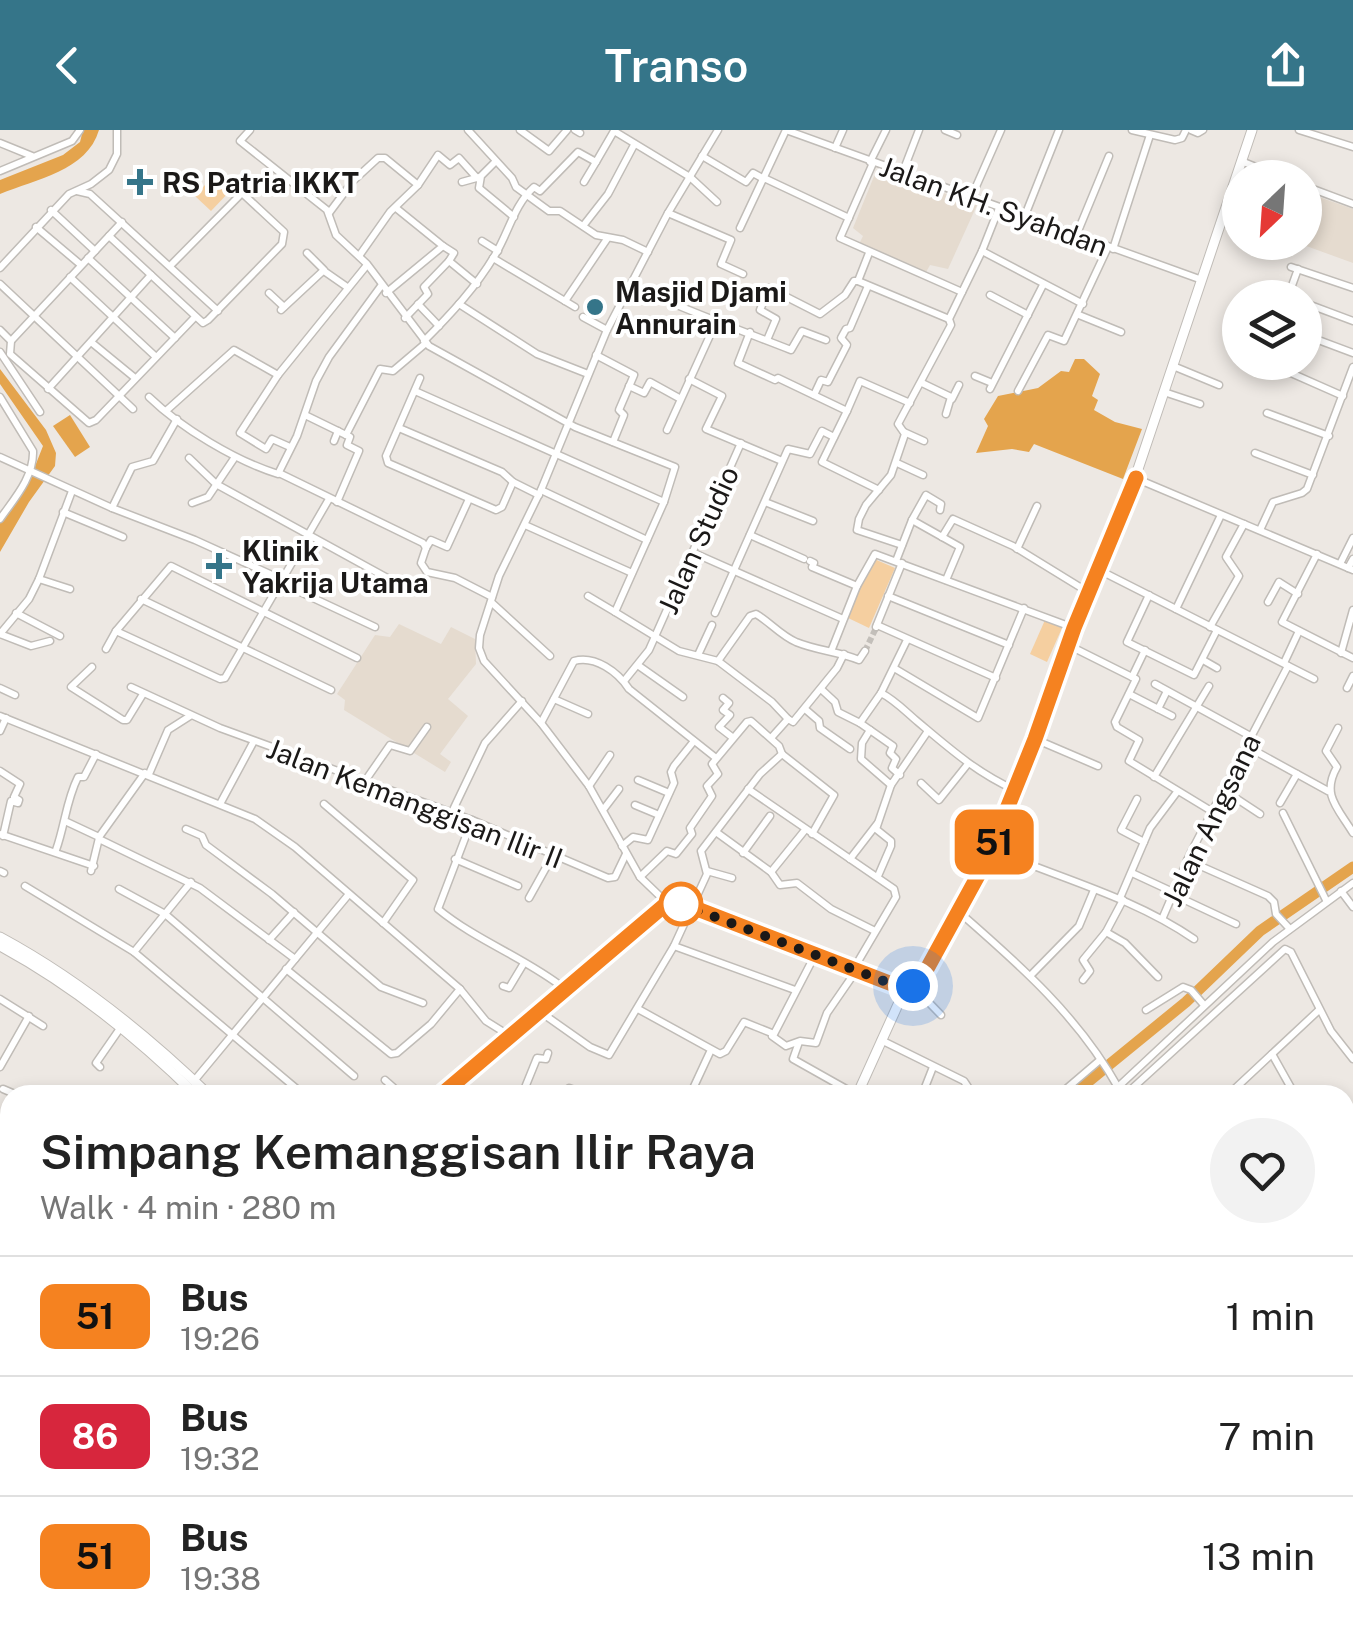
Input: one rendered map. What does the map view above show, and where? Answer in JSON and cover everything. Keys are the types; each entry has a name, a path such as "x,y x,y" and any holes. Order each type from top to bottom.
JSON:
{"main road":[{"path":"1242,160 1252,130"},
{"path":"861,1085 880,1040 909,988 928,967 991,850 1067,644 1136,478 1222,219"},
{"path":"453,1085 666,904 692,907 813,958 909,988"},
{"path":"0,937 70,977 136,1028 199,1085"},
{"path":"0,946 66,985 122,1026 185,1085"}],"street":[{"path":"0,171 72,141 80,130"},
{"path":"0,268 52,210 115,162 117,130"},
{"path":"250,130 240,141 329,213 336,235 367,264 425,342 569,424 674,467 664,502 617,613"},
{"path":"468,130 525,195 548,211 560,211 607,239 622,240 648,252"},
{"path":"477,139 488,130"},
{"path":"520,130 549,150 574,131"},
{"path":"666,904 640,877 589,786 541,723 484,661 479,648 492,599 607,330 668,213 718,130"},
{"path":"740,228 786,130"},
{"name":"Jalan KH. Syahdan","path":"786,130 1202,280"},
{"path":"834,148 844,130"},
{"path":"886,130 840,238 962,292"},
{"path":"902,174 918,130"},
{"path":"945,130 957,135"},
{"path":"970,198 1001,130"},
{"path":"1024,218 1059,130"},
{"path":"1132,130 1180,140 1189,130 1203,130"},
{"path":"1299,130 1353,148"},
{"path":"584,182 614,131 690,177 717,202"},
{"path":"1018,392 1048,335 1063,342 1078,314 1111,248 1150,135"},
{"path":"0,142 34,156"},
{"path":"582,226 608,194 634,145"},
{"path":"334,441 380,368 394,371 477,284 525,195 534,186 540,191 578,152 596,162"},
{"path":"359,256 438,155 450,165 459,158 479,177"},
{"path":"702,156 746,182 753,174 849,218"},
{"path":"1076,236 1109,156"},
{"path":"329,213 353,181 378,158 385,158 418,185"},
{"path":"462,182 479,177 495,162"},
{"path":"479,177 478,188 514,217"},
{"path":"90,194 91,184"},
{"path":"76,191 90,194 218,311"},
{"path":"1322,192 1353,204"},
{"path":"108,236 195,317 206,322 282,244 284,232 242,193 170,266"},
{"path":"396,208 454,254 424,287 428,294 405,318"},
{"path":"924,441 904,432 894,422 922,383 999,208"},
{"path":"52,210 94,251"},
{"path":"668,213 732,240 720,264 742,274"},
{"path":"122,222 11,341 10,354 89,423 195,317"},
{"path":"36,227 81,265"},
{"path":"565,301 607,239"},
{"path":"482,241 496,255 575,307"},
{"path":"278,474 329,357 384,290 443,246"},
{"path":"982,251 1083,304"},
{"path":"858,281 869,252"},
{"path":"307,253 347,287"},
{"path":"88,258 175,338"},
{"path":"449,261 477,284"},
{"path":"290,448 272,438 266,448 240,434 278,375 367,264"},
{"path":"1292,280 1294,268 1353,288"},
{"path":"268,292 282,309 324,270"},
{"path":"48,389 150,275"},
{"path":"70,277 156,357"},
{"path":"767,340 776,319 760,310 769,288 820,314 845,295 854,280 949,319"},
{"path":"0,284 133,409"},
{"path":"630,285 792,350 802,331 826,340"},
{"path":"975,376 991,386 1043,285"},
{"path":"814,395 821,380 828,382 847,345 841,338 850,328 868,286"},
{"path":"990,294 1028,315"},
{"path":"418,304 439,326"},
{"path":"459,304 537,354 588,374"},
{"path":"1322,309 1353,320"},
{"path":"1078,314 1121,332"},
{"path":"583,317 607,330"},
{"path":"667,430 717,320"},
{"path":"0,330 11,341"},
{"path":"750,332 738,363 847,411"},
{"path":"1322,341 1353,353"},
{"path":"91,342 135,378"},
{"path":"168,410 234,350 278,375"},
{"path":"0,352 40,412"},
{"path":"596,355 633,374 618,410 624,416 613,442"},
{"path":"1173,366 1219,385"},
{"path":"1260,530 1273,502 1302,493 1314,475 1353,367"},
{"path":"420,378 386,456 390,465 498,510 513,482"},
{"path":"689,380 722,396 706,429 782,462"},
{"path":"1307,380 1343,396"},
{"path":"628,390 644,393 650,382 680,398"},
{"path":"879,490 823,464 860,382 910,402"},
{"path":"922,383 952,400"},
{"path":"946,414 960,385"},
{"path":"415,391 664,502"},
{"path":"1164,392 1200,404"},
{"path":"149,396 235,457 334,500 423,543 426,548"},
{"path":"0,398 33,451 32,470 0,520"},
{"path":"1268,413 1329,436"},
{"path":"116,631 220,680 226,678 308,536 334,500 359,451 347,445 350,438 305,415"},
{"path":"112,508 132,467 153,461 177,419"},
{"path":"399,428 648,540"},
{"path":"716,614 789,449 810,454 822,431 834,437"},
{"path":"902,545 858,530 864,507 897,463 904,432"},
{"name":"Jalan Studio","path":"624,682 639,666 655,636 741,444"},
{"path":"1255,452 1314,475"},
{"path":"0,457 112,508 195,540 375,627"},
{"path":"192,503 206,499 235,457"},
{"path":"189,458 216,484 400,586"},
{"path":"897,463 923,476"},
{"path":"1136,478 1347,567"},
{"path":"50,641 31,646 0,634 39,580 72,490"},
{"path":"940,510 941,504 926,495 902,545 876,626 996,678"},
{"path":"469,498 446,547 431,540 421,563 427,572 455,578 492,599 550,656"},
{"path":"765,502 813,522"},
{"path":"1017,549 1037,506"},
{"path":"62,512 124,537"},
{"path":"1176,609 1221,515"},
{"path":"942,537 953,519 1017,549 1088,592"},
{"path":"912,520 960,547 946,580"},
{"path":"524,524 632,573"},
{"path":"1149,596 1126,639 1194,675 1239,576 1226,558 1244,524"},
{"path":"750,535 858,586"},
{"path":"1347,567 1353,538"},
{"path":"35,548 47,555"},
{"path":"694,553 844,619"},
{"path":"832,649 871,558 878,554 1074,628"},
{"path":"1317,554 1282,619 1286,626 1353,658"},
{"path":"1347,567 1353,559"},
{"path":"106,649 141,599 172,566 357,658"},
{"path":"1098,569 1314,680"},
{"path":"39,580 70,589"},
{"path":"1268,602 1278,582 1298,594"},
{"path":"588,596 680,651 718,661 793,722 844,654"},
{"path":"888,596 1009,645"},
{"path":"141,599 331,690"},
{"path":"894,668 977,718 1024,608"},
{"path":"1341,653 1353,610"},
{"path":"16,612 60,636"},
{"path":"718,661 750,616 756,614 792,640 822,652 832,649 859,660 865,652"},
{"path":"698,654 712,625"},
{"name":"Jalan Angsana","path":"991,850 1162,917 1187,860 1252,737 1299,631"},
{"path":"860,723 908,640"},
{"path":"1067,644 1136,682 1114,724 1139,740 1129,762 1214,812"},
{"path":"1132,677 1145,650"},
{"path":"541,723 578,659 586,659 618,673 716,758"},
{"path":"1202,660 1218,668"},
{"path":"639,666 683,697"},
{"path":"92,667 77,678 72,688 123,720 127,720 143,694"},
{"path":"1346,688 1353,676"},
{"path":"1155,684 1252,737"},
{"path":"1154,777 1208,686"},
{"path":"0,688 16,695"},
{"name":"Jalan Kemanggisan Ilir II","path":"132,688 254,742 452,812 612,878 624,850"},
{"path":"820,689 835,702 838,712 893,746 890,753 896,759 892,768 900,775"},
{"path":"1158,708 1167,691"},
{"path":"881,692 967,765 1014,790"},
{"path":"1129,694 1172,716"},
{"path":"723,698 729,703 722,710 730,715 719,727 732,738"},
{"path":"554,699 588,714"},
{"path":"452,812 485,743 522,701"},
{"path":"805,709 820,728 850,750"},
{"path":"0,771 20,784 14,797 20,800 12,801 2,835 56,850 93,868 99,838 147,774 168,730 191,715"},
{"path":"0,731 3,717 220,804 274,830 460,989 486,1021 510,1036"},
{"path":"770,738 788,719"},
{"path":"640,877 666,852 676,854 686,843 690,828 712,796 706,786 718,774 712,764 750,720 779,746 782,754 834,795 808,832 771,872"},
{"path":"365,781 390,745 410,751 427,726"},
{"path":"1328,790 1329,779 1337,767 1326,751 1338,728"},
{"path":"870,730 860,752 862,762 891,785"},
{"path":"878,876 892,843 877,830 891,785 928,731"},
{"path":"1035,739 1098,766"},
{"path":"624,850 633,836 648,840 674,780 671,772 694,741"},
{"path":"220,804 254,742"},
{"path":"1246,746 1328,790 1353,834"},
{"path":"56,850 67,822 71,790 78,776 84,777 92,766 96,754"},
{"path":"540,1012 590,1048 606,1055 613,1049 674,946 692,907 707,871 700,855 748,790 775,757 782,754"},
{"path":"589,786 610,755"},
{"path":"922,782 940,800 967,765"},
{"path":"1280,803 1297,774"},
{"path":"638,780 669,793"},
{"path":"604,810 619,789"},
{"path":"638,1009 710,1052 720,1054 744,1022 786,1046 800,1041 816,1043 827,1013 896,897 894,889 878,876 748,790"},
{"path":"1226,791 1260,814"},
{"path":"1084,980 1090,971 1084,960 1106,932 1144,842 1177,792"},
{"path":"1137,799 1121,830 1144,842"},
{"path":"324,804 414,880 382,923"},
{"path":"635,805 659,815"},
{"path":"1283,813 1324,898"},
{"path":"743,853 770,816"},
{"path":"472,820 439,910 566,989"},
{"path":"67,822 190,882 295,959"},
{"path":"850,860 878,823"},
{"path":"186,829 202,836 206,845 294,912 380,987 423,1003"},
{"path":"716,832 771,872 780,885 796,883 831,909 875,931"},
{"path":"530,898 553,855"},
{"path":"455,859 518,886"},
{"path":"1187,860 1268,896 1274,902 1276,914 1287,925"},
{"path":"707,871 732,878"},
{"path":"1132,874 1236,924"},
{"path":"134,952 190,882"},
{"path":"1128,1085 1202,1004 1287,925 1353,883"},
{"path":"25,886 134,952 292,1085"},
{"path":"120,889 164,914 354,1076"},
{"path":"1031,975 1079,926 1094,890"},
{"path":"1341,890 1353,908"},
{"path":"194,1080 349,894"},
{"path":"269,940 294,912"},
{"path":"958,912 1031,975 1073,1022 1117,1085"},
{"path":"1162,917 1194,939"},
{"path":"1106,932 1125,943 1158,977"},
{"path":"674,946 796,990"},
{"path":"1130,1085 1282,950 1291,952 1320,1010 1353,1060"},
{"path":"772,1036 813,958"},
{"path":"503,986 509,988 524,963"},
{"path":"286,970 391,1054 431,1024 460,989"},
{"path":"1146,1010 1182,987 1191,990 1202,1004"},
{"path":"909,988 941,1015"},
{"path":"0,999 43,1026"},
{"path":"1239,1085 1320,1010"},
{"path":"0,1067 29,1016"},
{"path":"98,1065 122,1026"},
{"path":"880,1040 967,1085"},
{"path":"800,1041 792,1058 839,1085"},
{"path":"695,1085 710,1052"},
{"path":"528,1085 537,1058 546,1059 548,1053"},
{"path":"1272,1054 1289,1085"},
{"path":"1071,1085 1101,1061"},
{"path":"926,1085 934,1067"},
{"path":"384,1080 390,1085"}],"shaded area":[{"path":"83,130 99,130 84,155 58,172 0,194 0,180 63,155 80,142"},
{"path":"877,169 977,205 948,269 930,265 925,274 858,246 863,236 853,228"},
{"path":"214,175 231,190 211,211 195,196"},
{"path":"1322,198 1353,209 1353,263 1322,252"},
{"path":"1075,359 1084,359 1100,374 1092,396 1098,400 1094,410 1115,422 1142,429 1123,479 1034,444 1029,452 1012,449 976,453 988,426 984,419 998,396 1038,388 1061,371 1069,372"},
{"path":"0,369 46,430 56,453 55,466 0,552 0,521 30,479 43,446 0,384"},
{"path":"70,415 90,447 75,457 53,426"},
{"path":"872,558 895,568 869,628 846,617"},
{"path":"1045,620 1062,628 1047,662 1030,654"},
{"path":"399,624 441,644 451,627 475,639 476,664 448,699 468,716 440,754 451,762 445,772 344,710 345,700 337,694 375,635 390,637"}],"waterway":[{"path":"1084,1085 1186,1002 1260,931 1353,867"}],"tunnel":[{"path":"865,651 876,628"}],"bus line":[{"name":"51","path":"453,1085 666,904 692,907 905,989 913,986 939,948 991,850 1074,628 1136,478"}],"place":[{"name":"RS Patria IKKT","path":"140,182"},
{"name":"Masjid Djami Annurain","path":"595,307"},
{"name":"Klinik Yakrija Utama","path":"219,566"}],"route":[{"path":"681,904 905,989 913,986"}]}
